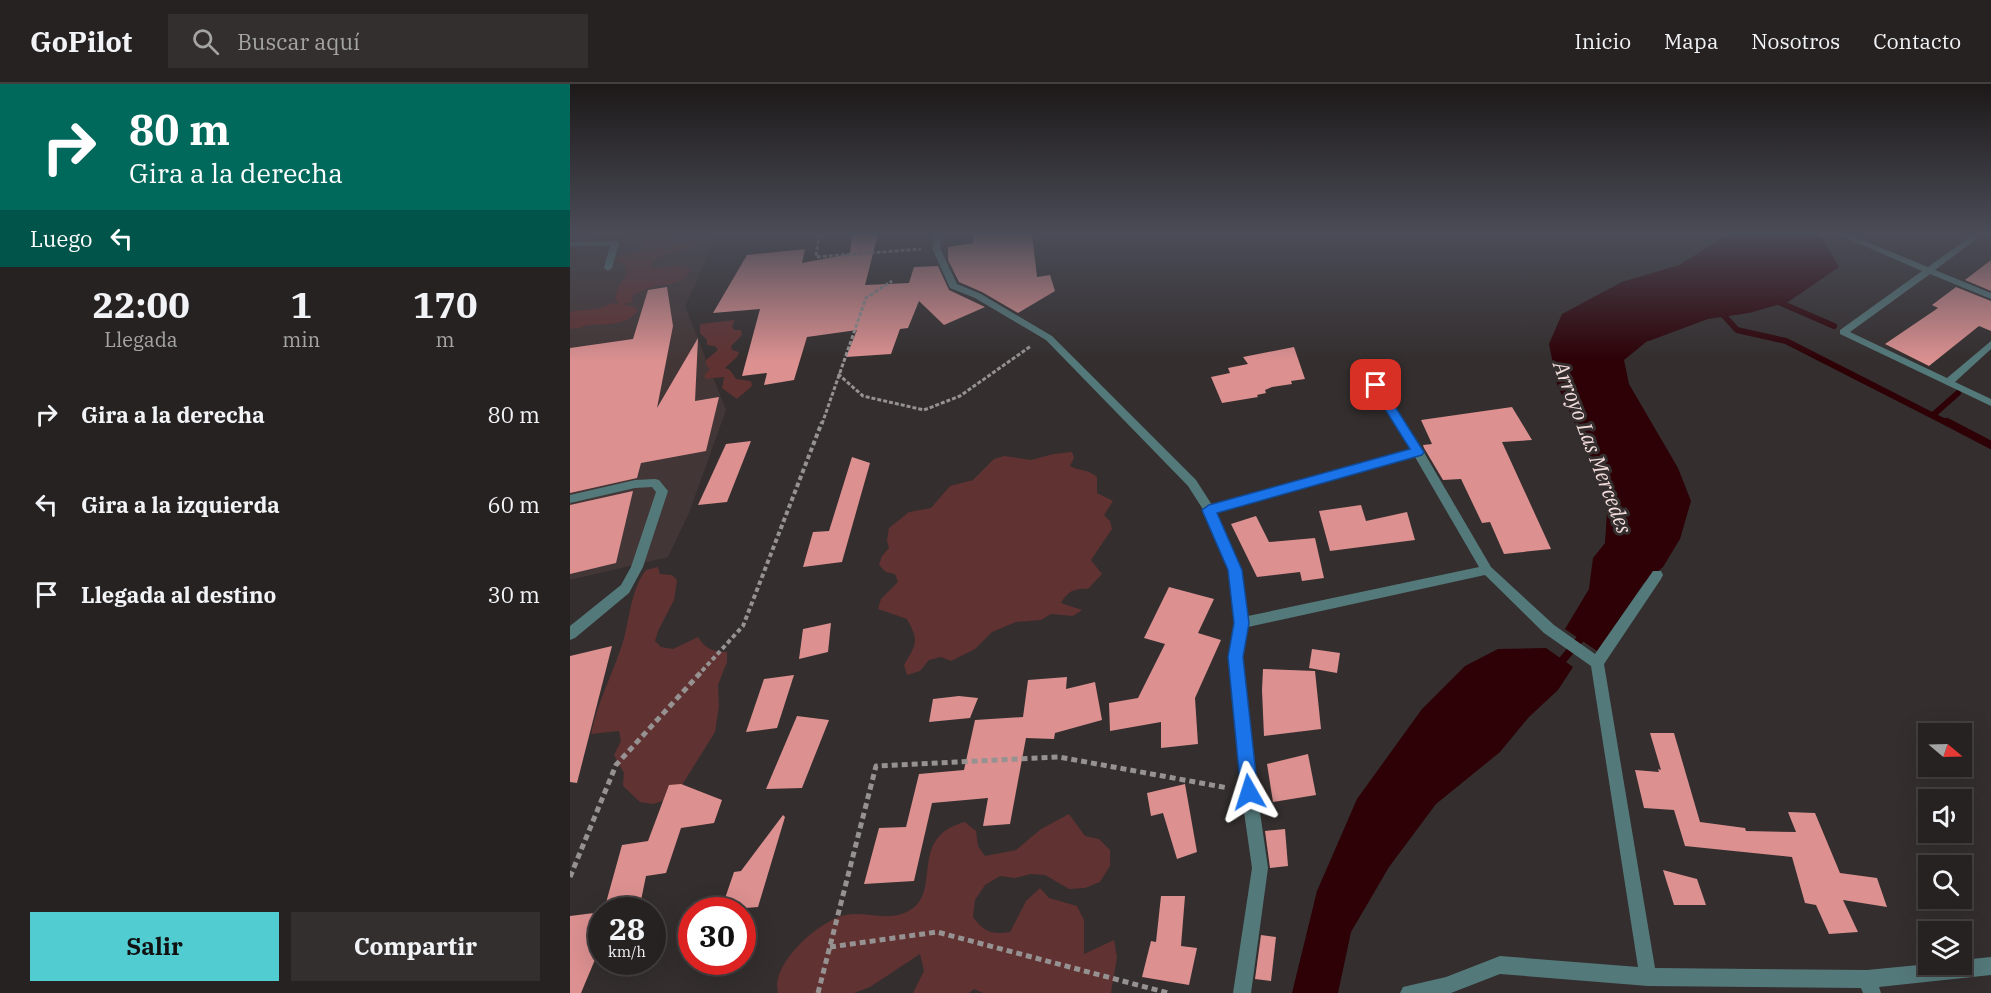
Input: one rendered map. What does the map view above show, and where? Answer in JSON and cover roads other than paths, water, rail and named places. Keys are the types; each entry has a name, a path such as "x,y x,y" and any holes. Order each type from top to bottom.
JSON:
{"street":[{"path":"949,276 953,286 978,296 1045,335 1192,483 1209,510 1235,570 1242,623 1236,657 1249,792 1260,868 1242,993"},
{"path":"1918,276 1843,332 1991,403"},
{"path":"1945,276 1991,296"},
{"path":"1948,382 1991,344"},
{"path":"1376,385 1487,570 1550,629 1591,659 1648,977"},
{"path":"1209,510 1418,452"},
{"path":"570,499 635,484 655,483 662,491 637,567 625,589 570,634"},
{"path":"1242,623 1487,570"},
{"path":"1591,659 1657,575"},
{"path":"1409,993 1446,986 1500,965 1648,977 1869,986 1991,966"}],"water":[{"path":"1641,276 1825,276 1788,302 1749,313 1708,319 1646,342 1624,360 1629,384 1678,468 1691,501 1680,539 1663,567 1644,583 1597,651 1565,629 1589,589 1593,558 1605,543 1608,497 1557,384 1549,344 1562,314 1622,282"},
{"path":"1546,648 1573,667 1558,690 1529,717 1500,752 1436,804 1389,867 1351,932 1338,993 1292,993 1317,891 1357,799 1422,709 1465,666 1498,649"}],"waterway":[{"path":"1774,300 1834,326"},
{"path":"1718,309 1737,330 1786,341 1949,424"},
{"path":"1933,415 1958,393"},
{"path":"1947,422 1991,445"},
{"name":"Arroyo Las Mercedes","path":"1556,668 1586,632"}]}
